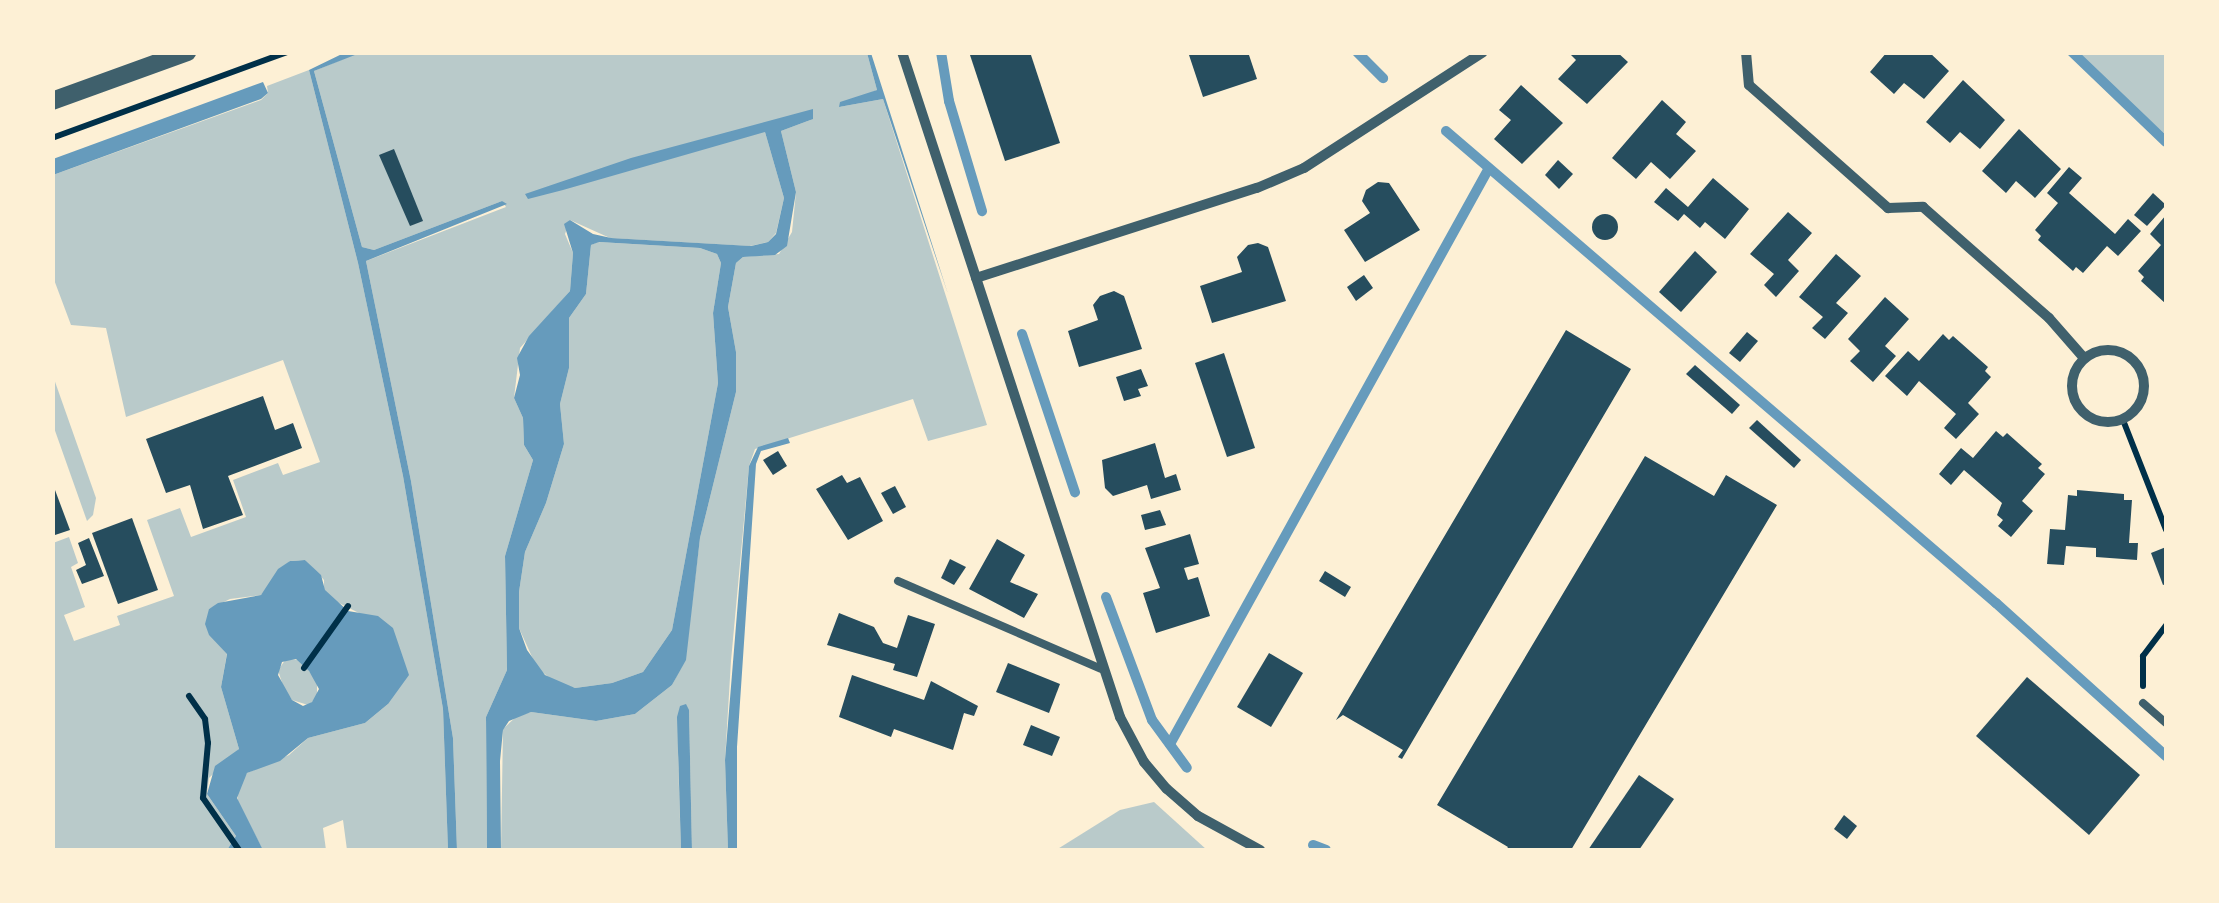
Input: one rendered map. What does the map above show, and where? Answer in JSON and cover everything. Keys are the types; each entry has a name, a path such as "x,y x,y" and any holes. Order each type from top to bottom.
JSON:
{"street":[{"path":"52,102 187,52"},
{"path":"902,52 1101,669 1144,762 1167,789 1198,816 1260,850"},
{"path":"976,278 1256,188 1304,168 1483,52"},
{"path":"1746,52 1749,85 1888,208 1923,207 2049,318 2084,358"},
{"path":"2116,350 2135,362 2144,394 2123,420 2090,418 2074,401 2072,378 2084,358 2093,352 2116,350"}],"lane":[{"path":"898,581 1101,669"},
{"path":"2143,703 2166,723"}],"path":[{"path":"52,138 287,52"},
{"path":"2123,420 2166,530"},
{"path":"304,668 348,606"},
{"path":"2143,703 2143,656 2166,625"},
{"path":"190,696 205,719 208,744 203,798 239,850"}],"shaded area":[{"path":"360,52 867,53 877,90 839,107 883,99 987,425 928,441 913,399 755,449 749,466 731,661 725,760 728,850 692,850 689,711 678,757 681,850 501,850 503,729 517,716 531,712 596,721 635,714 672,685 685,660 700,538 736,392 736,352 728,307 736,263 743,257 779,254 792,232 796,192 781,131 813,119 765,133 784,198 776,233 768,242 750,246 610,238 570,220 565,234 573,253 570,291 520,348 514,398 523,418 524,445 533,460 505,556 507,670 486,717 487,850 457,850 453,738 411,481 366,261 506,207 502,201 374,250 362,247 314,71"},
{"path":"2076,53 2166,53 2166,135"},
{"path":"309,70 358,263 403,476 443,709 448,850 347,850 343,820 323,828 326,850 263,850 238,803 237,790 247,773 289,755 308,738 365,723 388,704 361,614 337,602 324,590 324,580 305,560 299,560 290,561 261,595 230,599 209,609 227,653 221,687 239,749 209,778 207,794 236,836 227,850 53,850 53,543 69,537 78,563 71,567 85,607 64,615 74,641 120,625 117,616 174,596 147,520 180,508 191,537 246,517 233,480 278,463 283,475 320,462 283,360 126,417 106,328 71,325 53,277 53,175 261,100 268,93 267,86"},
{"path":"598,242 700,248 717,254 721,263 713,313 718,383 672,630 643,672 612,683 575,688 555,682 537,668 519,628 519,592 525,552 546,503 564,444 560,404 569,368 569,318 586,294 591,245"},
{"path":"53,376 96,498 93,515 87,521 53,425"},
{"path":"286,659 300,660 317,681 317,698 308,705 292,700 284,689 278,670"},
{"path":"1154,802 1207,850 1056,850 1120,810"}],"water":[{"path":"346,52 360,53 314,71 362,247 374,250 502,201 507,204 366,261 411,481 453,738 457,850 448,850 443,709 403,476 358,263 309,70"},
{"path":"867,53 871,53 948,294 883,99 839,107 840,102 877,90"},
{"path":"263,82 268,93 261,99 53,175 53,159"},
{"path":"813,109 813,119 781,131 796,192 787,246 775,255 743,257 736,263 728,307 736,352 736,392 700,538 686,660 672,685 635,714 596,721 531,712 509,721 503,730 500,761 501,850 487,850 486,717 507,670 505,556 533,460 524,445 523,418 514,398 520,375 517,358 529,336 570,291 573,253 564,224 570,220 593,234 611,238 751,246 768,242 776,234 784,198 765,132 563,190 528,199 525,194 631,158","holes":["599,242 700,248 717,254 721,263 713,313 718,383 672,630 643,672 612,683 575,688 545,675 527,650 519,628 525,552 546,503 564,444 560,404 569,368 569,318 586,294 591,245"]},
{"path":"788,438 790,443 761,451 756,464 737,747 737,850 728,850 725,760 749,466 758,447"},
{"path":"305,560 321,575 325,590 348,611 378,616 393,628 409,675 388,704 365,723 308,738 280,761 247,773 237,798 263,850 227,850 236,836 207,794 215,766 239,749 221,687 227,654 209,635 205,624 209,609 218,603 261,595 278,569 290,561","holes":["296,659 309,671 319,689 312,702 303,706 292,700 278,675 282,662"]},
{"path":"686,704 692,850 681,850 677,717 680,706"}],"building":[{"path":"969,52 1030,52 1060,143 1005,161"},
{"path":"1188,52 1248,52 1257,79 1203,97"},
{"path":"1568,52 1617,52 1628,62 1587,104 1558,79 1576,60"},
{"path":"1887,52 1929,52 1949,71 1924,99 1904,83 1894,94 1870,72"},
{"path":"1963,80 2005,120 1980,149 1960,132 1950,143 1926,122"},
{"path":"1521,85 1563,123 1522,164 1494,139 1511,120 1499,110"},
{"path":"1662,100 1686,122 1676,134 1696,151 1670,179 1651,162 1636,179 1612,158"},
{"path":"2019,129 2061,169 2035,198 2016,181 2006,193 1982,171"},
{"path":"394,149 423,221 410,226 379,155"},
{"path":"1558,160 1573,174 1559,189 1545,175"},
{"path":"2069,167 2082,178 2069,193 2115,234 2128,219 2141,231 2118,256 2107,246 2083,273 2076,267 2073,271 2038,240 2041,236 2035,230 2058,203 2047,193"},
{"path":"1713,178 1749,209 1725,239 1705,222 1700,228 1684,214 1678,221 1654,202 1666,188 1688,207"},
{"path":"1378,182 1389,183 1420,230 1365,262 1344,230 1370,213 1362,201 1366,190"},
{"path":"2153,193 2166,205 2147,226 2134,215"},
{"path":"1788,212 1812,233 1788,260 1799,271 1776,297 1764,285 1774,274 1750,254"},
{"path":"1605,214 1614,218 1618,227 1614,236 1605,240 1596,236 1592,227 1596,218"},
{"path":"2166,215 2166,304 2141,281 2144,277 2138,271 2161,245 2150,234"},
{"path":"1248,245 1268,247 1286,301 1212,323 1200,286 1242,272 1237,257"},
{"path":"1695,251 1717,272 1681,312 1659,292"},
{"path":"1836,254 1861,276 1836,303 1848,313 1825,339 1812,328 1823,317 1799,297"},
{"path":"1364,275 1373,288 1356,301 1347,287"},
{"path":"1114,291 1124,296 1142,349 1079,367 1068,331 1098,320 1093,305 1100,296"},
{"path":"1885,297 1909,319 1885,346 1896,356 1873,382 1850,361 1860,351 1848,339"},
{"path":"1566,330 1631,369 1402,759 1398,757 1403,750 1343,715 1336,720"},
{"path":"1747,332 1758,341 1740,362 1729,353"},
{"path":"1943,334 1949,340 1953,336 1988,367 1985,371 1991,377 1968,403 1979,414 1956,439 1944,428 1956,414 1919,381 1907,396 1885,376 1908,351 1919,361"},
{"path":"1224,353 1255,448 1227,457 1195,363"},
{"path":"1695,365 1740,405 1732,414 1686,374"},
{"path":"1141,369 1148,386 1138,389 1141,396 1124,401 1116,377"},
{"path":"263,396 275,430 293,423 302,448 228,476 243,515 203,529 190,485 166,493 146,439"},
{"path":"1757,420 1801,460 1794,468 1749,428"},
{"path":"1996,431 2003,437 2007,433 2042,464 2038,468 2045,474 2022,501 2033,511 2011,537 1998,526 2003,520 1997,515 2002,503 1964,470 1951,485 1939,474 1961,448 1973,458"},
{"path":"1155,443 1165,478 1176,474 1181,490 1151,499 1147,485 1113,496 1105,488 1102,460"},
{"path":"778,451 787,466 773,475 763,460"},
{"path":"1645,456 1714,496 1726,475 1777,505 1571,850 1506,850 1508,847 1437,805"},
{"path":"842,475 847,483 860,477 883,521 848,540 816,489"},
{"path":"52,482 70,530 52,536"},
{"path":"895,486 906,507 893,514 881,493"},
{"path":"2077,490 2124,494 2124,500 2132,500 2129,543 2138,543 2137,560 2096,557 2096,548 2066,546 2064,565 2047,564 2050,529 2065,530 2068,495 2077,496"},
{"path":"1160,510 1166,525 1145,530 1141,515"},
{"path":"132,518 158,590 118,604 92,533"},
{"path":"1190,534 1199,564 1184,568 1188,580 1198,577 1210,616 1156,633 1143,593 1160,588 1145,548"},
{"path":"89,538 104,576 82,584 76,570 86,565 78,543"},
{"path":"997,539 1025,555 1010,582 1038,594 1024,618 969,589"},
{"path":"2166,547 2166,584 2163,585 2151,553"},
{"path":"950,559 966,567 954,585 941,578"},
{"path":"1325,571 1351,587 1345,597 1319,581"},
{"path":"839,613 874,627 883,643 897,648 908,615 935,624 917,677 893,670 895,664 827,645"},
{"path":"1269,653 1303,673 1271,727 1237,707"},
{"path":"1008,663 1060,684 1049,713 996,692"},
{"path":"852,675 924,700 931,681 978,706 974,716 964,713 953,750 894,729 891,737 839,717"},
{"path":"2027,677 2140,775 2089,835 1976,736"},
{"path":"1031,725 1060,737 1052,756 1023,745"},
{"path":"1639,775 1674,799 1639,850 1588,850"},
{"path":"1844,815 1857,826 1847,839 1834,829"}],"waterway":[{"path":"941,52 949,101 982,211"},
{"path":"1357,52 1383,78"},
{"path":"2072,52 2166,142"},
{"path":"1446,131 1996,603 2166,756"},
{"path":"1170,744 1489,168"},
{"path":"1022,334 1075,492"},
{"path":"1106,597 1152,720 1187,768"},
{"path":"1313,845 1326,850"}]}
